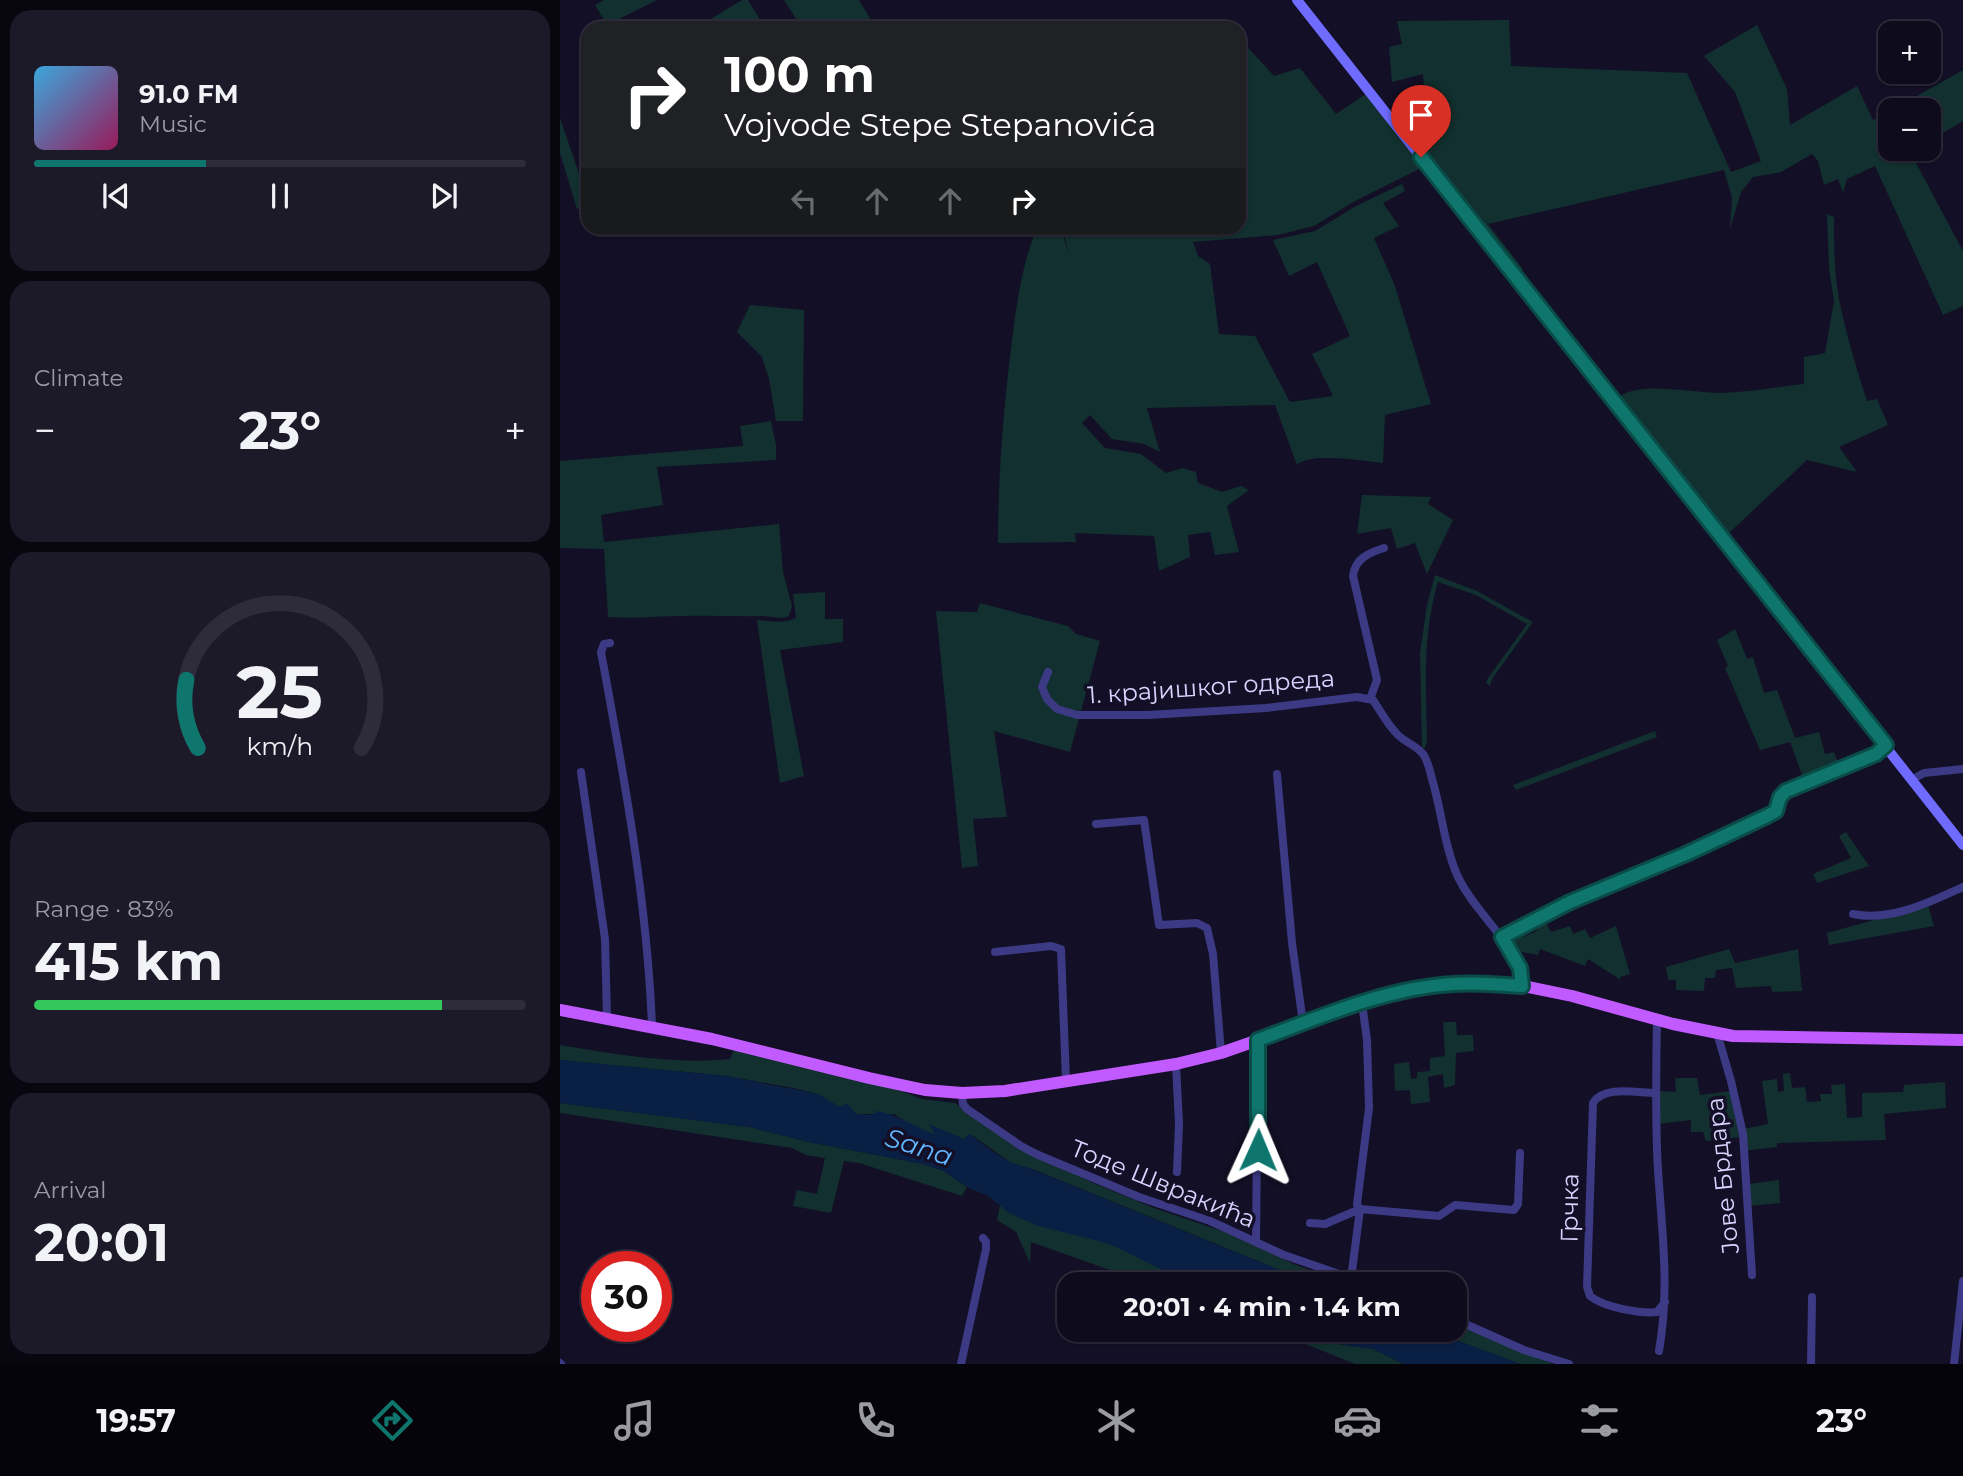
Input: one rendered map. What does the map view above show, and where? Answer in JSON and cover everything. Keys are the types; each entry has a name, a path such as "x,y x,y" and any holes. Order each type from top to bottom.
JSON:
{"main road":[{"path":"1297,0 1963,845"},
{"path":"560,1010 652,1026 925,1090 962,1093 1005,1091 1176,1065 1221,1053 1362,1003 1404,991 1450,984 1522,986 1717,1033 1770,1038 1963,1040"}],"street":[{"name":"1. крајишког одреда","path":"1370,699 1377,680 1353,570 1362,557 1384,548"},
{"path":"610,643 604,644 601,652 617,735 648,945 652,1026"},
{"name":"1. крајишког одреда","path":"1048,672 1042,687 1047,699 1057,709 1077,715 1147,715 1266,708 1347,697 1370,699 1391,728 1423,755 1458,876 1502,937 1520,968 1522,986"},
{"path":"1502,937 1570,902 1686,854 1767,816 1776,811 1780,797 1786,791 1876,754 1886,745"},
{"path":"1913,779 1924,773 1963,769"},
{"path":"581,772 605,939 607,1018"},
{"path":"1277,774 1292,943 1303,1023"},
{"path":"1096,824 1142,819 1146,821 1159,925 1197,923 1208,928 1213,954 1221,1053"},
{"path":"1853,914 1873,917 1908,909 1963,887"},
{"path":"995,952 1051,946 1061,949 1066,1082"},
{"path":"1352,1272 1369,1108 1367,1041 1362,1003"},
{"path":"1657,1020 1655,1093 1665,1248 1665,1302 1659,1351"},
{"name":"Јове Брдара","path":"1717,1033 1742,1134 1752,1275"},
{"path":"1256,1242 1258,1040"},
{"path":"1176,1065 1177,1172"},
{"name":"Грчка","path":"1655,1093 1611,1092 1601,1095 1593,1103 1587,1287 1588,1293 1595,1301 1628,1309 1657,1312 1665,1302"},
{"name":"Тоде Швракића","path":"962,1093 963,1104 967,1109 1028,1150 1139,1197 1210,1222 1333,1272"},
{"path":"1310,1223 1325,1224 1360,1209 1439,1216 1455,1205 1514,1210 1518,1204 1520,1153"},
{"path":"961,1364 986,1249 983,1238"},
{"path":"1954,1364 1963,1282"},
{"path":"1811,1364 1812,1297"},
{"path":"1467,1326 1524,1350 1569,1364"}],"green space":[{"path":"604,0 657,0 615,21 605,21 595,5"},
{"path":"742,0 748,0 761,21 708,21"},
{"path":"784,0 859,0 871,20 869,21 798,21"},
{"path":"1509,20 1511,66 1687,73 1731,172 1761,161 1735,92 1704,56 1757,25 1787,89 1790,125 1857,86 1873,120 1878,117 1878,161 1915,161 1963,251 1963,306 1943,315 1875,166 1847,179 1843,193 1838,179 1824,185 1818,161 1812,154 1781,172 1753,177 1741,192 1730,229 1732,198 1724,170 1488,224 1523,269 1517,272 1416,145 1429,149 1423,74 1392,82 1389,47 1402,44 1397,21"},
{"path":"1246,46 1274,76 1300,68 1336,114 1366,94 1423,167 1355,201 1314,226 1278,235 1193,242 1198,256 1210,264 1219,334 1255,336 1290,402 1333,396 1312,354 1350,336 1317,262 1289,276 1273,240 1315,231 1356,206 1402,184 1405,191 1383,203 1399,226 1374,238 1395,286 1431,404 1385,415 1383,463 1325,458 1304,461 1297,465 1275,405 1147,408 1160,452 1144,444 1112,439 1090,415 1082,423 1105,448 1141,454 1166,473 1183,468 1196,472 1198,483 1222,492 1241,486 1249,490 1227,506 1239,552 1215,555 1210,532 1188,535 1190,557 1159,571 1154,536 1075,533 1076,542 998,543 1006,398 1023,272 1034,235 1062,235 1070,256 1064,235 1246,235"},
{"path":"1963,70 1963,121 1941,134 1941,98 1913,98"},
{"path":"560,118 581,179 581,208 577,209 560,153"},
{"path":"1827,214 1834,217 1837,289 1855,363 1867,401 1877,399 1888,425 1839,447 1857,472 1807,460 1729,533 1770,586 1767,590 1616,399 1638,390 1723,393 1804,384 1804,357 1825,353 1834,301 1829,268"},
{"path":"750,305 804,310 803,421 776,421 769,379 762,357 737,332"},
{"path":"771,421 776,460 657,467 663,505 601,515 604,542 779,524 783,572 792,606 789,616 608,617 604,549 560,548 560,461 743,446 740,426"},
{"path":"1362,495 1431,497 1428,504 1453,520 1427,574 1415,543 1397,549 1391,528 1357,534"},
{"path":"1435,575 1477,591 1533,622 1492,679 1490,686 1486,683 1488,678 1527,624 1476,595 1438,582 1427,641 1427,741 1425,748 1422,748 1420,653 1427,605"},
{"path":"825,592 825,619 843,619 843,642 780,650 804,776 780,783 757,620 782,622 796,618 793,594"},
{"path":"980,603 1068,626 1076,634 1100,641 1070,752 994,731 1007,817 973,819 978,866 962,868 936,611 977,612"},
{"path":"1735,629 1747,659 1753,657 1764,693 1777,690 1795,738 1819,732 1825,754 1834,752 1839,766 1804,780 1790,742 1760,750 1725,668 1728,666 1717,640"},
{"path":"1655,731 1657,737 1516,790 1513,785"},
{"path":"1846,832 1869,866 1817,883 1813,874 1851,858 1839,836"},
{"path":"1928,905 1934,926 1829,945 1827,933"},
{"path":"1545,920 1551,932 1570,926 1573,934 1585,929 1590,938 1616,926 1630,974 1620,977 1621,980 1588,959 1585,966 1540,949 1538,955 1511,950 1511,941 1535,932"},
{"path":"1729,949 1735,963 1798,949 1802,991 1772,992 1771,986 1736,988 1732,968 1716,970 1715,978 1705,978 1704,991 1676,990 1676,980 1668,980 1666,967"},
{"path":"1443,1022 1456,1022 1457,1035 1473,1035 1474,1051 1456,1053 1455,1085 1444,1088 1443,1074 1428,1077 1430,1102 1411,1104 1410,1090 1395,1091 1394,1064 1409,1062 1411,1079 1417,1078 1417,1072 1430,1071 1430,1058 1445,1056"},
{"path":"560,1045 645,1058 688,1061 730,1059 734,1049 902,1091 921,1099 955,1103 1039,1156 1091,1182 1154,1208 1225,1232 1316,1272 1285,1272 1030,1168 1014,1165 970,1134 964,1139 930,1126 937,1136 894,1114 856,1114 840,1108 818,1094 727,1076 560,1060"},
{"path":"1790,1073 1792,1088 1805,1087 1807,1102 1821,1101 1820,1094 1832,1094 1831,1085 1845,1084 1847,1118 1862,1117 1862,1093 1903,1092 1904,1085 1945,1082 1946,1108 1884,1114 1886,1140 1777,1143 1777,1147 1743,1151 1741,1137 1706,1141 1703,1132 1691,1132 1691,1120 1659,1124 1659,1091 1676,1092 1675,1078 1697,1078 1700,1095 1732,1091 1743,1129 1768,1124 1762,1081 1777,1079 1778,1092 1784,1091 1783,1074"},
{"path":"560,1103 749,1127 809,1142 923,1164 944,1171 967,1187 962,1196 859,1163 844,1161 831,1213 793,1206 797,1190 817,1194 825,1158 806,1155 792,1148 560,1113"},
{"path":"1779,1180 1780,1203 1750,1206 1748,1184"},
{"path":"1000,1205 1028,1221 1112,1245 1169,1272 1115,1272 1031,1242 1030,1263 1016,1232 997,1220"},
{"path":"1467,1328 1553,1364 1520,1364 1461,1342 1467,1342"},
{"path":"1301,1342 1335,1342 1373,1349 1404,1364 1355,1364"}],"water":[{"name":"Sana","path":"560,1060 727,1076 818,1094 840,1107 847,1103 856,1114 872,1115 877,1111 885,1113 935,1135 929,1124 964,1139 970,1134 1013,1163 1285,1272 1167,1272 1110,1244 1038,1226 1009,1213 988,1196 967,1187 944,1171 923,1164 809,1142 749,1127 560,1103"},
{"path":"1335,1342 1461,1342 1520,1364 1404,1364 1373,1349"}],"route":[{"path":"1258,1150 1258,1040 1404,991 1469,983 1522,986 1520,968 1502,937 1570,902 1686,854 1767,816 1776,811 1780,797 1786,791 1876,754 1886,745 1421,157"}]}
